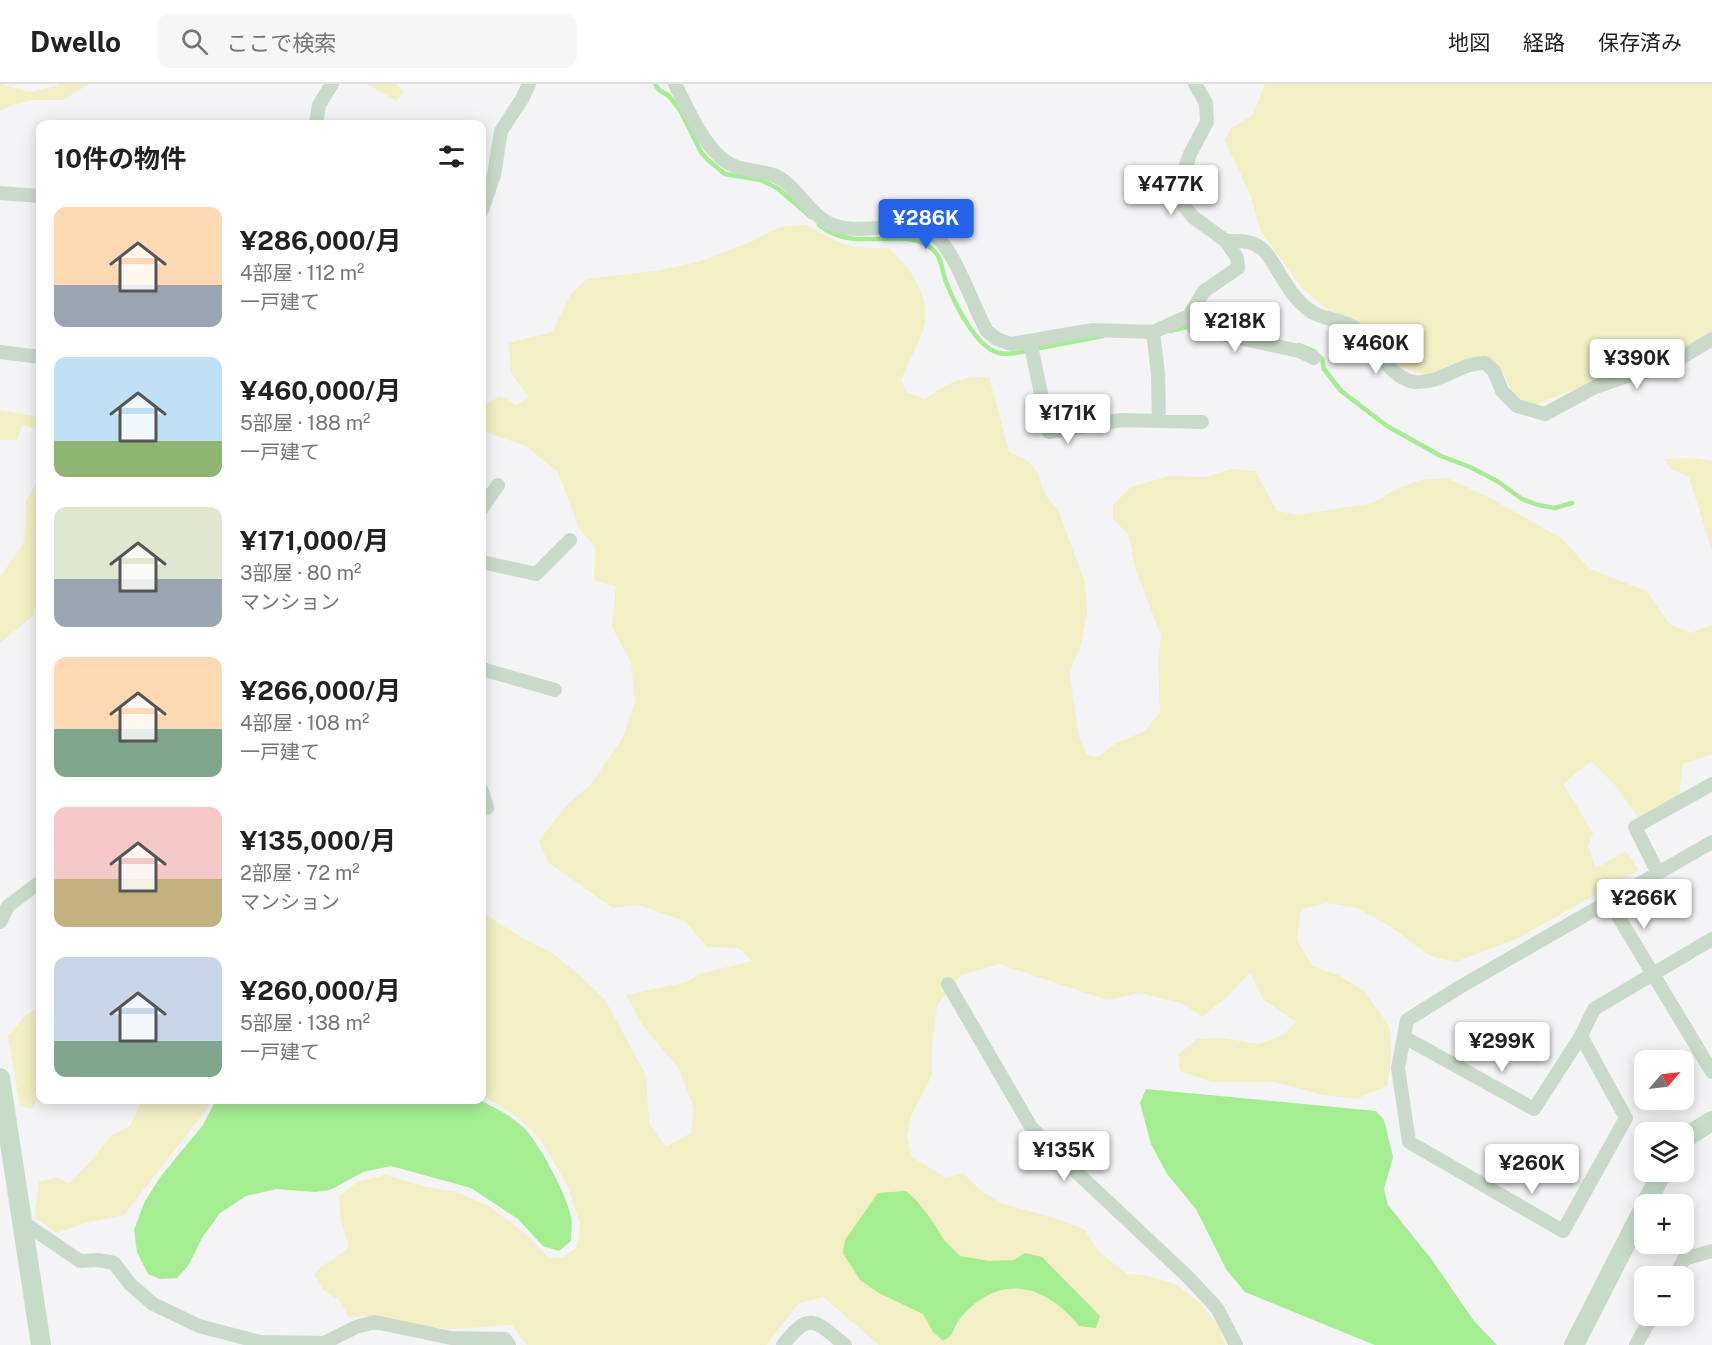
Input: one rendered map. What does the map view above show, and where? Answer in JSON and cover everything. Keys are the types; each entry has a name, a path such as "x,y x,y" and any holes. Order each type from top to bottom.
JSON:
{"street":[{"path":"317,120 319,105 332,84"},
{"path":"488,173 501,132 529,84"},
{"path":"675,84 710,147 732,165 770,173 784,181 823,219 834,226 859,230 923,229 935,236 947,248 987,331 997,339 1011,344 1093,330 1153,332 1189,316 1204,291 1238,268 1237,258 1226,240 1193,217 1179,196 1178,187 1190,154 1207,122 1206,103 1195,84"},
{"path":"0,194 36,196"},
{"path":"1226,240 1246,242 1260,247 1300,302 1312,312 1325,318 1351,325 1399,375 1414,382 1426,381 1439,378 1473,363 1485,363 1494,371 1502,391 1517,406 1545,414 1593,388 1628,376 1666,367 1712,339"},
{"path":"1189,316 1194,328 1299,351 1314,358"},
{"path":"1153,332 1158,374 1159,421"},
{"path":"1030,341 1049,432 1122,420 1202,422"},
{"path":"0,352 36,356"},
{"path":"486,502 498,485"},
{"path":"486,563 536,574 570,540"},
{"path":"486,670 555,690"},
{"path":"1658,873 1635,828 1712,784"},
{"path":"1581,1036 1626,1118 1563,1231 1409,1142 1398,1068 1407,1020 1712,842"},
{"path":"0,922 8,906 36,889"},
{"path":"1609,901 1712,1072"},
{"path":"1404,1036 1534,1109 1581,1036 1594,1010 1712,939"},
{"path":"948,984 1031,1127 1187,1276 1217,1308 1236,1345"},
{"path":"0,1078 41,1345"},
{"path":"1694,1132 1712,1121"},
{"path":"23,1225 30,1227 80,1261 98,1260 114,1263 130,1284 153,1304 199,1326 260,1342 324,1343 375,1322 451,1338 505,1340 509,1345"},
{"path":"1574,1345 1634,1228"},
{"path":"1680,1266 1684,1259 1712,1251"},
{"path":"783,1345 802,1324 812,1322 845,1345"},
{"path":"1636,1345 1646,1326"}],"shaded area":[{"path":"0,84 29,92 58,84 89,84 63,100 34,100 15,104 0,111"},
{"path":"367,84 397,84 404,92 396,101"},
{"path":"1265,84 1712,84 1712,334 1675,356 1629,368 1534,405 1515,396 1503,373 1487,356 1425,375 1401,367 1371,334 1351,319 1330,312 1302,288 1261,232 1250,194 1225,141 1230,129 1253,115"},
{"path":"806,225 845,244 863,248 888,248 905,265 923,297 925,309 925,321 920,339 901,380 907,392 925,399 962,379 989,377 1009,452 1028,461 1037,472 1046,496 1058,510 1085,582 1087,613 1080,648 1069,671 1079,737 1087,755 1098,757 1116,743 1145,731 1160,712 1158,660 1161,636 1135,568 1129,535 1113,519 1113,505 1131,487 1170,476 1206,477 1231,469 1255,471 1277,511 1298,515 1373,503 1395,490 1420,480 1447,478 1490,498 1561,538 1590,569 1646,591 1670,624 1690,633 1712,625 1712,754 1683,764 1678,801 1638,817 1615,785 1591,761 1563,784 1593,833 1588,846 1596,868 1626,851 1639,870 1516,939 1455,962 1430,956 1391,927 1357,908 1327,903 1301,909 1297,940 1312,966 1338,975 1364,991 1390,1027 1391,1059 1387,1086 1356,1099 1319,1094 1275,1082 1212,1082 1180,1071 1178,1055 1197,1039 1222,1038 1259,1044 1283,1035 1296,1022 1264,1000 1250,972 1229,995 1202,1017 1184,1004 1140,993 1107,1000 999,964 961,975 937,1006 932,1046 932,1075 911,1116 907,1137 912,1157 946,1178 963,1173 981,1191 1004,1204 1084,1229 1099,1252 1127,1274 1143,1275 1176,1284 1200,1303 1219,1327 1225,1345 879,1345 823,1297 799,1303 766,1345 527,1345 512,1325 451,1329 405,1324 372,1316 349,1317 339,1300 323,1290 314,1275 349,1246 341,1220 339,1197 357,1182 386,1175 422,1186 456,1192 489,1206 523,1232 550,1259 563,1257 577,1247 580,1224 568,1187 541,1140 519,1118 486,1097 486,915 519,936 554,954 605,1000 646,1075 649,1124 666,1147 691,1133 694,1109 679,1069 644,1027 626,995 687,982 699,974 753,961 738,948 707,947 685,921 638,905 613,908 548,862 539,841 566,806 591,784 623,737 635,702 631,662 612,627 616,586 594,581 595,547 579,528 558,472 526,446 486,432 486,405 500,396 517,405 529,397 511,373 509,343 552,332 570,295 587,279 655,271 698,262 751,242 780,227"},
{"path":"0,410 36,416 36,428 22,425 17,440 0,440"},
{"path":"1695,458 1712,461 1712,551 1689,477 1671,469 1665,459"},
{"path":"36,484 36,613 0,643 0,577 24,543 26,500"},
{"path":"36,1009 36,1101 32,1109 20,1106 8,1036 26,1015"},
{"path":"1146,1089 1376,1111 1384,1120 1393,1157 1384,1189 1388,1205 1432,1260 1474,1321 1497,1345 1375,1345 1245,1292 1226,1269 1196,1209 1167,1174 1151,1144 1140,1103"},
{"path":"140,1104 208,1104 124,1215 85,1223 57,1233 34,1217 39,1182 57,1177 69,1184 111,1136 130,1126"},
{"path":"214,1104 486,1104 518,1123 536,1143 567,1204 571,1219 571,1241 559,1251 543,1246 518,1219 471,1188 391,1166 363,1172 330,1190 315,1192 276,1189 246,1196 220,1213 202,1238 188,1266 177,1278 160,1279 148,1274 137,1252 134,1230 145,1201 161,1176 203,1125"},
{"path":"906,1191 931,1219 944,1240 960,1256 989,1261 1014,1260 1025,1253 1042,1257 1100,1316 1096,1328 1079,1326 1057,1304 1032,1291 1005,1289 974,1304 961,1317 951,1335 943,1341 933,1332 923,1314 879,1293 860,1280 843,1253 845,1240 878,1193"}],"waterway":[{"path":"655,84 680,110 701,152 708,160 725,174 761,180 777,188 811,217"},
{"path":"819,225 846,238 900,238 913,240 931,248 938,256 950,291 974,334 982,343 999,353 1014,353 1103,336"},
{"path":"1170,331 1191,326"},
{"path":"1299,345 1314,351 1322,359 1324,369 1341,391 1387,426 1441,456 1497,481 1522,499 1555,508 1572,503"}]}
